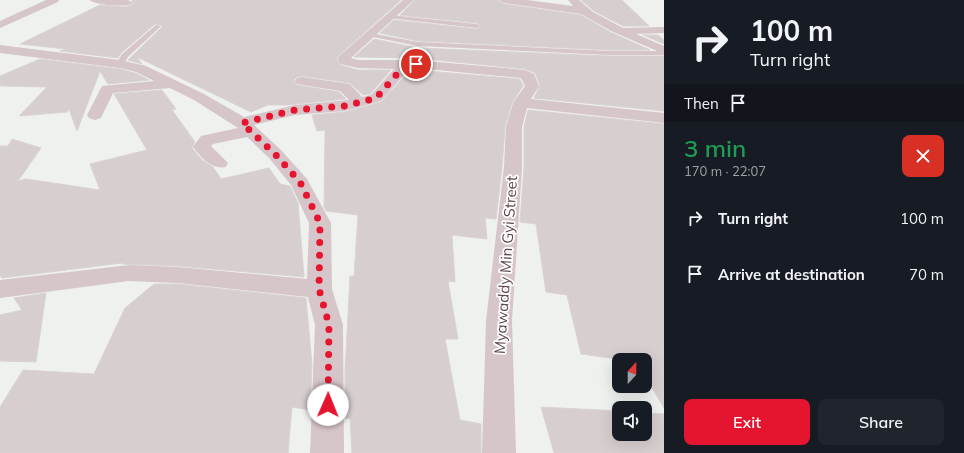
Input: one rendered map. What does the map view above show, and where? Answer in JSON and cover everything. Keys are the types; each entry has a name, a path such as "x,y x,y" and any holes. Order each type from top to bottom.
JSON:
{"street":[{"path":"0,25 54,0"},
{"path":"95,0 128,3"},
{"path":"405,65 358,64 345,61 344,58 409,0"},
{"path":"504,0 585,11"},
{"path":"573,0 585,11 619,32 664,50"},
{"path":"619,32 664,30"},
{"path":"0,49 120,64 141,69 199,97 246,127 275,154 300,182 320,223 319,289 329,325 327,453"},
{"path":"345,87 358,64"},
{"name":"Myawaddy Min Gyi Street","path":"405,65 416,64 525,74 529,77 532,86 521,103 514,127 513,167 499,321 499,453"},
{"path":"219,163 202,147 207,140 295,110 360,103 376,98 405,65"},
{"path":"302,81 345,87 360,103"},
{"path":"95,115 107,89 171,84"},
{"path":"521,103 664,118"},
{"path":"0,289 129,274 178,275 319,289"}],"lane":[{"path":"390,17 478,26"},
{"path":"120,64 125,56 158,26"},
{"path":"370,35 418,44 609,53 664,54"}],"building":[{"path":"131,0 401,0 336,58 340,65 358,70 391,70 370,94 363,95 350,83 302,76 297,77 294,80 297,85 339,92 346,99 287,105 268,105 251,112 137,57 142,64 128,60 162,27 161,25 155,24 121,53 118,58 60,51 66,49 20,44 100,5 125,7 134,4"},
{"path":"415,0 498,0 504,4 581,15 610,32 650,50 609,50 418,41 380,33 394,20 477,29 481,26 477,23 400,15"},
{"path":"581,0 622,0 649,26 623,26 594,11"},
{"path":"643,35 658,35 664,40 664,44"},
{"path":"374,39 418,48 609,56 664,56 664,111 534,98 540,85 535,73 525,69 416,58 354,57"},
{"path":"40,59 120,69 135,73 149,80 108,84 100,71 77,131 69,109 67,112 19,116 47,87 0,86 0,76"},
{"path":"410,70 520,79 523,86 512,103 505,127 496,219 485,218 487,239 452,235 455,282 448,281 458,339 445,339 460,420 481,424 481,453 352,453 350,419 345,418 345,372 350,276 354,276 358,215 326,211 324,207 325,130 317,131 312,115 345,112 381,102"},
{"path":"162,90 176,109 172,110 195,142 192,148 202,160 213,167 221,179 269,168 280,184 290,186 298,203 304,277 178,266 122,263 2,278 0,276 0,146 8,146 12,139 41,148 18,181 26,179 100,190 90,164 147,150 114,94"},
{"path":"528,110 664,124 664,408 652,388 652,353 612,353 612,358 581,354 567,295 546,292 536,224 520,222 524,167 524,127"},
{"path":"154,284 178,284 306,298 312,365 310,410 292,407 288,453 0,453 0,407 23,370 94,374 125,308"},
{"path":"46,293 36,362 0,361 0,315 22,310 14,298"},
{"path":"541,407 612,411 612,441 652,441 652,413 664,414 664,453 554,453"}],"route":[{"path":"328,405 329,325 319,289 320,223 300,182 275,154 242,123 295,110 345,106 376,98 405,65 416,64"}]}
